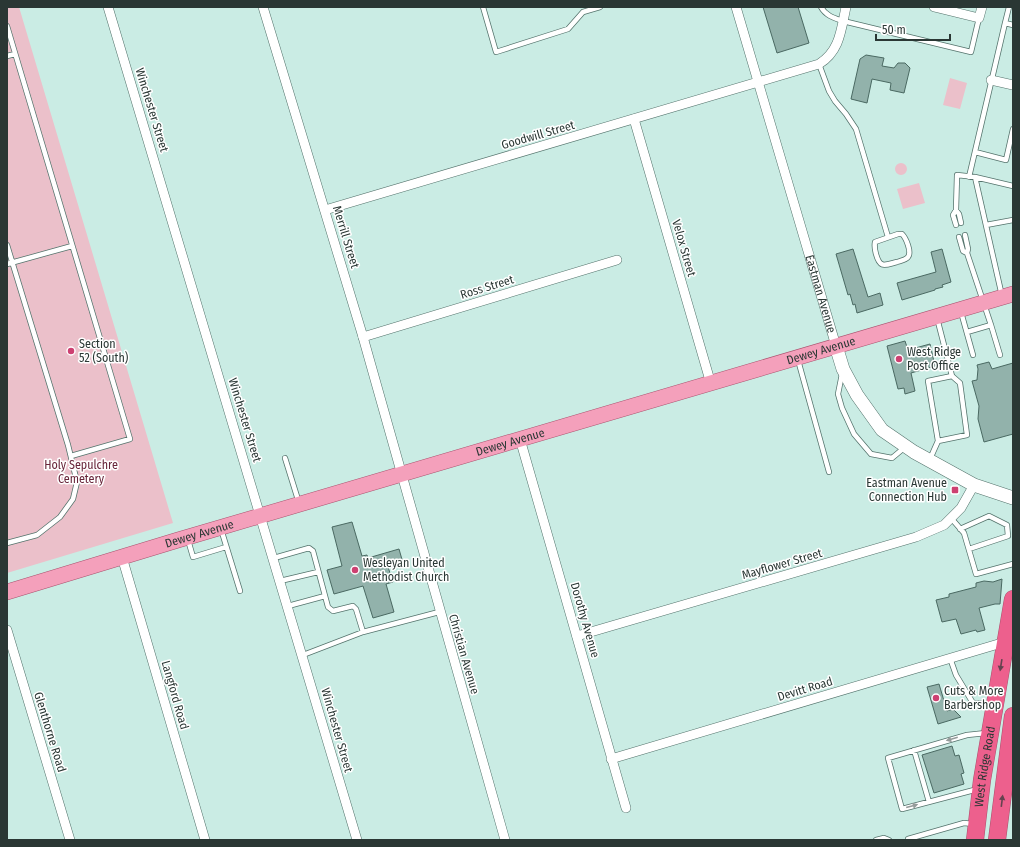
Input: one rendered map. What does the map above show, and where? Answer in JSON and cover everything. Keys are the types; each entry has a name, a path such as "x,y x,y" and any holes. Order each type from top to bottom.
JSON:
{"highway":[{"name":"West Ridge Road","path":"976,832 994,704 1013,599"},
{"name":"West Ridge Road","path":"997,840 1013,716"}],"main road":[{"name":"Dewey Avenue","path":"7,592 187,537 1008,296"}],"street":[{"name":"Winchester Street","path":"108,7 303,655 357,840"},
{"name":"Merrill Street","path":"263,7 363,336 401,475"},
{"name":"Eastman Avenue","path":"736,7 842,369 857,395 882,430 905,446 974,485 1013,498"},
{"path":"819,64 828,59 834,51 838,41 846,7"},
{"path":"934,7 979,18 982,7"},
{"name":"Goodwill Street","path":"325,210 819,64"},
{"path":"991,80 1013,85"},
{"name":"Velox Street","path":"634,119 711,384"},
{"name":"Ross Street","path":"363,336 617,260"},
{"name":"Dorothy Avenue","path":"520,439 626,808"},
{"name":"Christian Avenue","path":"401,475 505,840"},
{"name":"Mayflower Street","path":"577,636 916,537 944,525 961,508 974,485"},
{"name":"Langford Road","path":"122,557 206,840"},
{"name":"Glenthorne Road","path":"7,630 70,840"},
{"name":"Devitt Road","path":"611,759 1005,642"}],"lane":[{"path":"483,7 496,52 568,29 583,12 600,7"},
{"path":"821,7 828,15 843,21 972,52 979,18"},
{"path":"1008,296 972,177 975,152 1009,7"},
{"path":"1005,23 1013,25"},
{"path":"7,26 130,439 71,456"},
{"path":"7,56 15,54"},
{"path":"819,64 828,91 856,129 888,237"},
{"path":"975,152 1006,160 1013,132"},
{"path":"956,225 953,215 956,210 957,175 1013,186"},
{"path":"956,210 959,214 961,223"},
{"path":"986,225 1013,220"},
{"path":"902,234 905,238 910,253 909,257 905,260 881,265 878,262 874,242 888,237 902,234"},
{"path":"965,235 968,249 967,253 1000,355"},
{"path":"959,236 963,251 967,253"},
{"path":"7,245 10,263 71,456 77,482 72,500 60,517 37,535 7,543"},
{"path":"10,263 72,246"},
{"path":"960,310 973,354"},
{"path":"936,317 952,376 960,383 967,435 938,441"},
{"path":"967,332 991,325"},
{"path":"798,358 829,472"},
{"path":"842,369 838,394 842,408 854,434 862,444 871,454 892,458 905,446"},
{"path":"929,460 938,441 928,381 952,376"},
{"path":"285,458 299,504"},
{"path":"960,529 989,516 1008,525 1008,536 969,550"},
{"path":"950,518 964,533 976,574 1013,564"},
{"path":"220,528 240,591"},
{"path":"187,537 193,557 226,547"},
{"path":"274,558 309,548 313,551 328,607 332,611 353,606 356,609 363,632"},
{"path":"280,580 318,572"},
{"path":"288,606 324,596"},
{"path":"303,655 363,632 440,612"},
{"path":"950,658 956,674 973,703 994,704"},
{"path":"981,788 902,809 888,758 967,735 990,732"},
{"path":"914,750 929,802"},
{"path":"908,839 964,823 976,832"},
{"path":"876,840 884,838 889,840"}],"green space":[{"name":"Holy Sepulchre Cemetery","path":"7,7 19,7 173,523 7,573"},
{"path":"950,78 967,83 960,109 943,105"},
{"path":"899,163 903,163 907,169 903,175 899,175 895,171 895,167"},
{"path":"919,183 925,203 903,209 897,189"}],"building":[{"path":"763,7 798,7 809,43 777,53"},
{"path":"866,55 884,58 882,66 894,68 898,63 905,63 910,68 904,93 890,90 891,83 872,79 867,103 851,99 860,59"},
{"path":"853,249 868,297 880,293 883,305 857,313 855,304 853,305 850,294 848,295 836,254"},
{"path":"942,249 951,282 942,285 943,287 935,290 902,300 897,283 936,272 931,252"},
{"path":"905,341 908,350 930,344 935,366 911,373 915,391 905,394 904,388 898,389 887,346"},
{"path":"989,362 992,369 1013,363 1013,434 984,442 978,419 979,406 972,381 977,380 977,365"},
{"name":"Wesleyan United Methodist Church","path":"352,522 362,556 367,555 368,558 399,549 403,563 388,567 393,582 386,584 394,612 373,618 363,586 334,594 327,570 342,566 332,527"},
{"path":"1002,579 1000,604 979,608 985,630 977,632 976,630 961,634 956,619 942,622 936,600 949,597 949,594 976,587 976,583 984,581 993,582"},
{"name":"Cuts & More Barbershop","path":"939,684 947,711 953,709 961,717 938,724 927,687"},
{"path":"952,746 955,756 959,755 964,773 961,774 964,784 934,793 922,755"}],"place":[{"name":"Section 52 (South)","path":"71,351"},
{"name":"West Ridge Post Office","path":"899,359"},
{"name":"Eastman Avenue Connection Hub","path":"955,490"},
{"name":"Wesleyan United Methodist Church","path":"355,570"},
{"name":"Cuts & More Barbershop","path":"936,698"}]}
